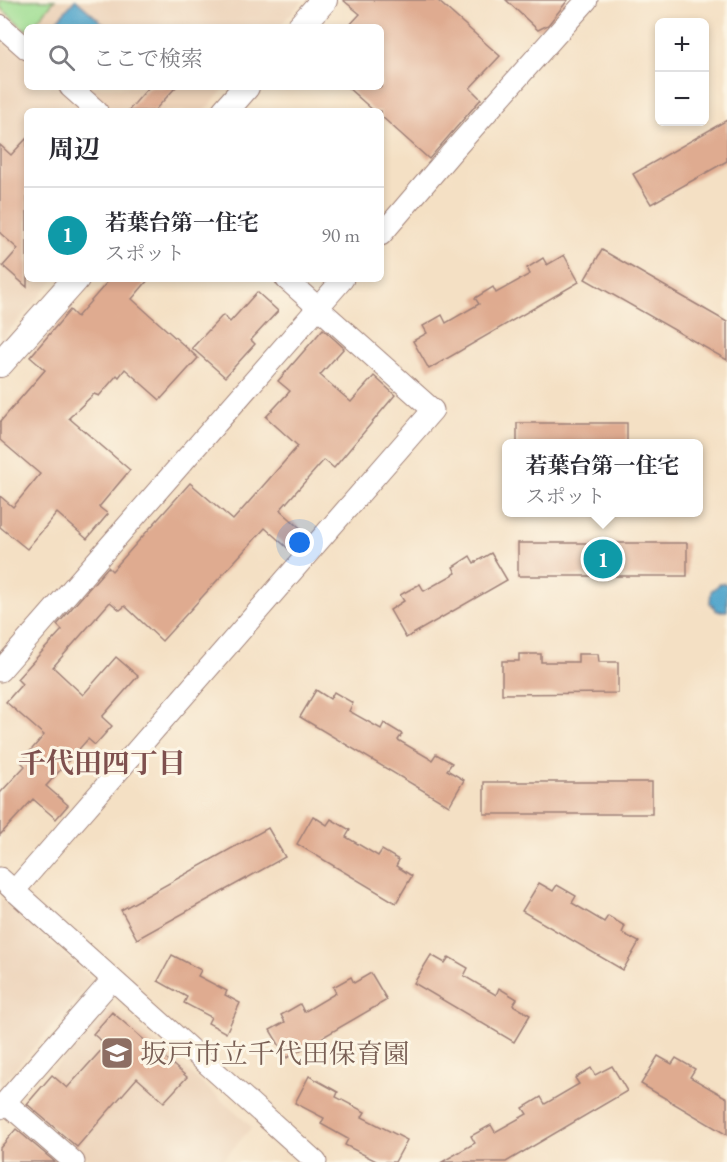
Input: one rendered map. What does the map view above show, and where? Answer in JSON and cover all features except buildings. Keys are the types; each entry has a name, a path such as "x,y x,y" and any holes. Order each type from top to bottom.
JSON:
{"street":[{"path":"303,24 324,0"},
{"path":"384,231 587,0"},
{"path":"0,25 24,46"},
{"path":"73,90 94,108"},
{"path":"228,108 243,90"},
{"path":"0,364 73,282"},
{"path":"289,282 433,410 7,885 316,1162"},
{"path":"0,671 341,282"},
{"path":"74,1162 3,1106 112,980"}],"shaded area":[{"path":"57,0 303,0 282,24 36,24"},
{"path":"24,37 24,90 223,90 207,108 24,108 24,282 52,282 0,341 0,40 12,50"},
{"path":"0,898 93,980 0,1086"},
{"name":"坂戸市立千代田保育園","path":"111,1004 252,1127 221,1162 92,1162 24,1103"}],"green space":[{"path":"0,0 55,0 35,24 24,24 24,28 0,7"}],"water":[{"path":"76,0 104,24 54,24"},
{"path":"721,583 727,584 727,611 717,611 710,603 711,591"}],"place":[{"name":"若葉台第一住宅","path":"603,559"},
{"name":"坂戸市立千代田保育園","path":"117,1053"}],"district":[{"name":"千代田四丁目","path":"102,763"}]}
